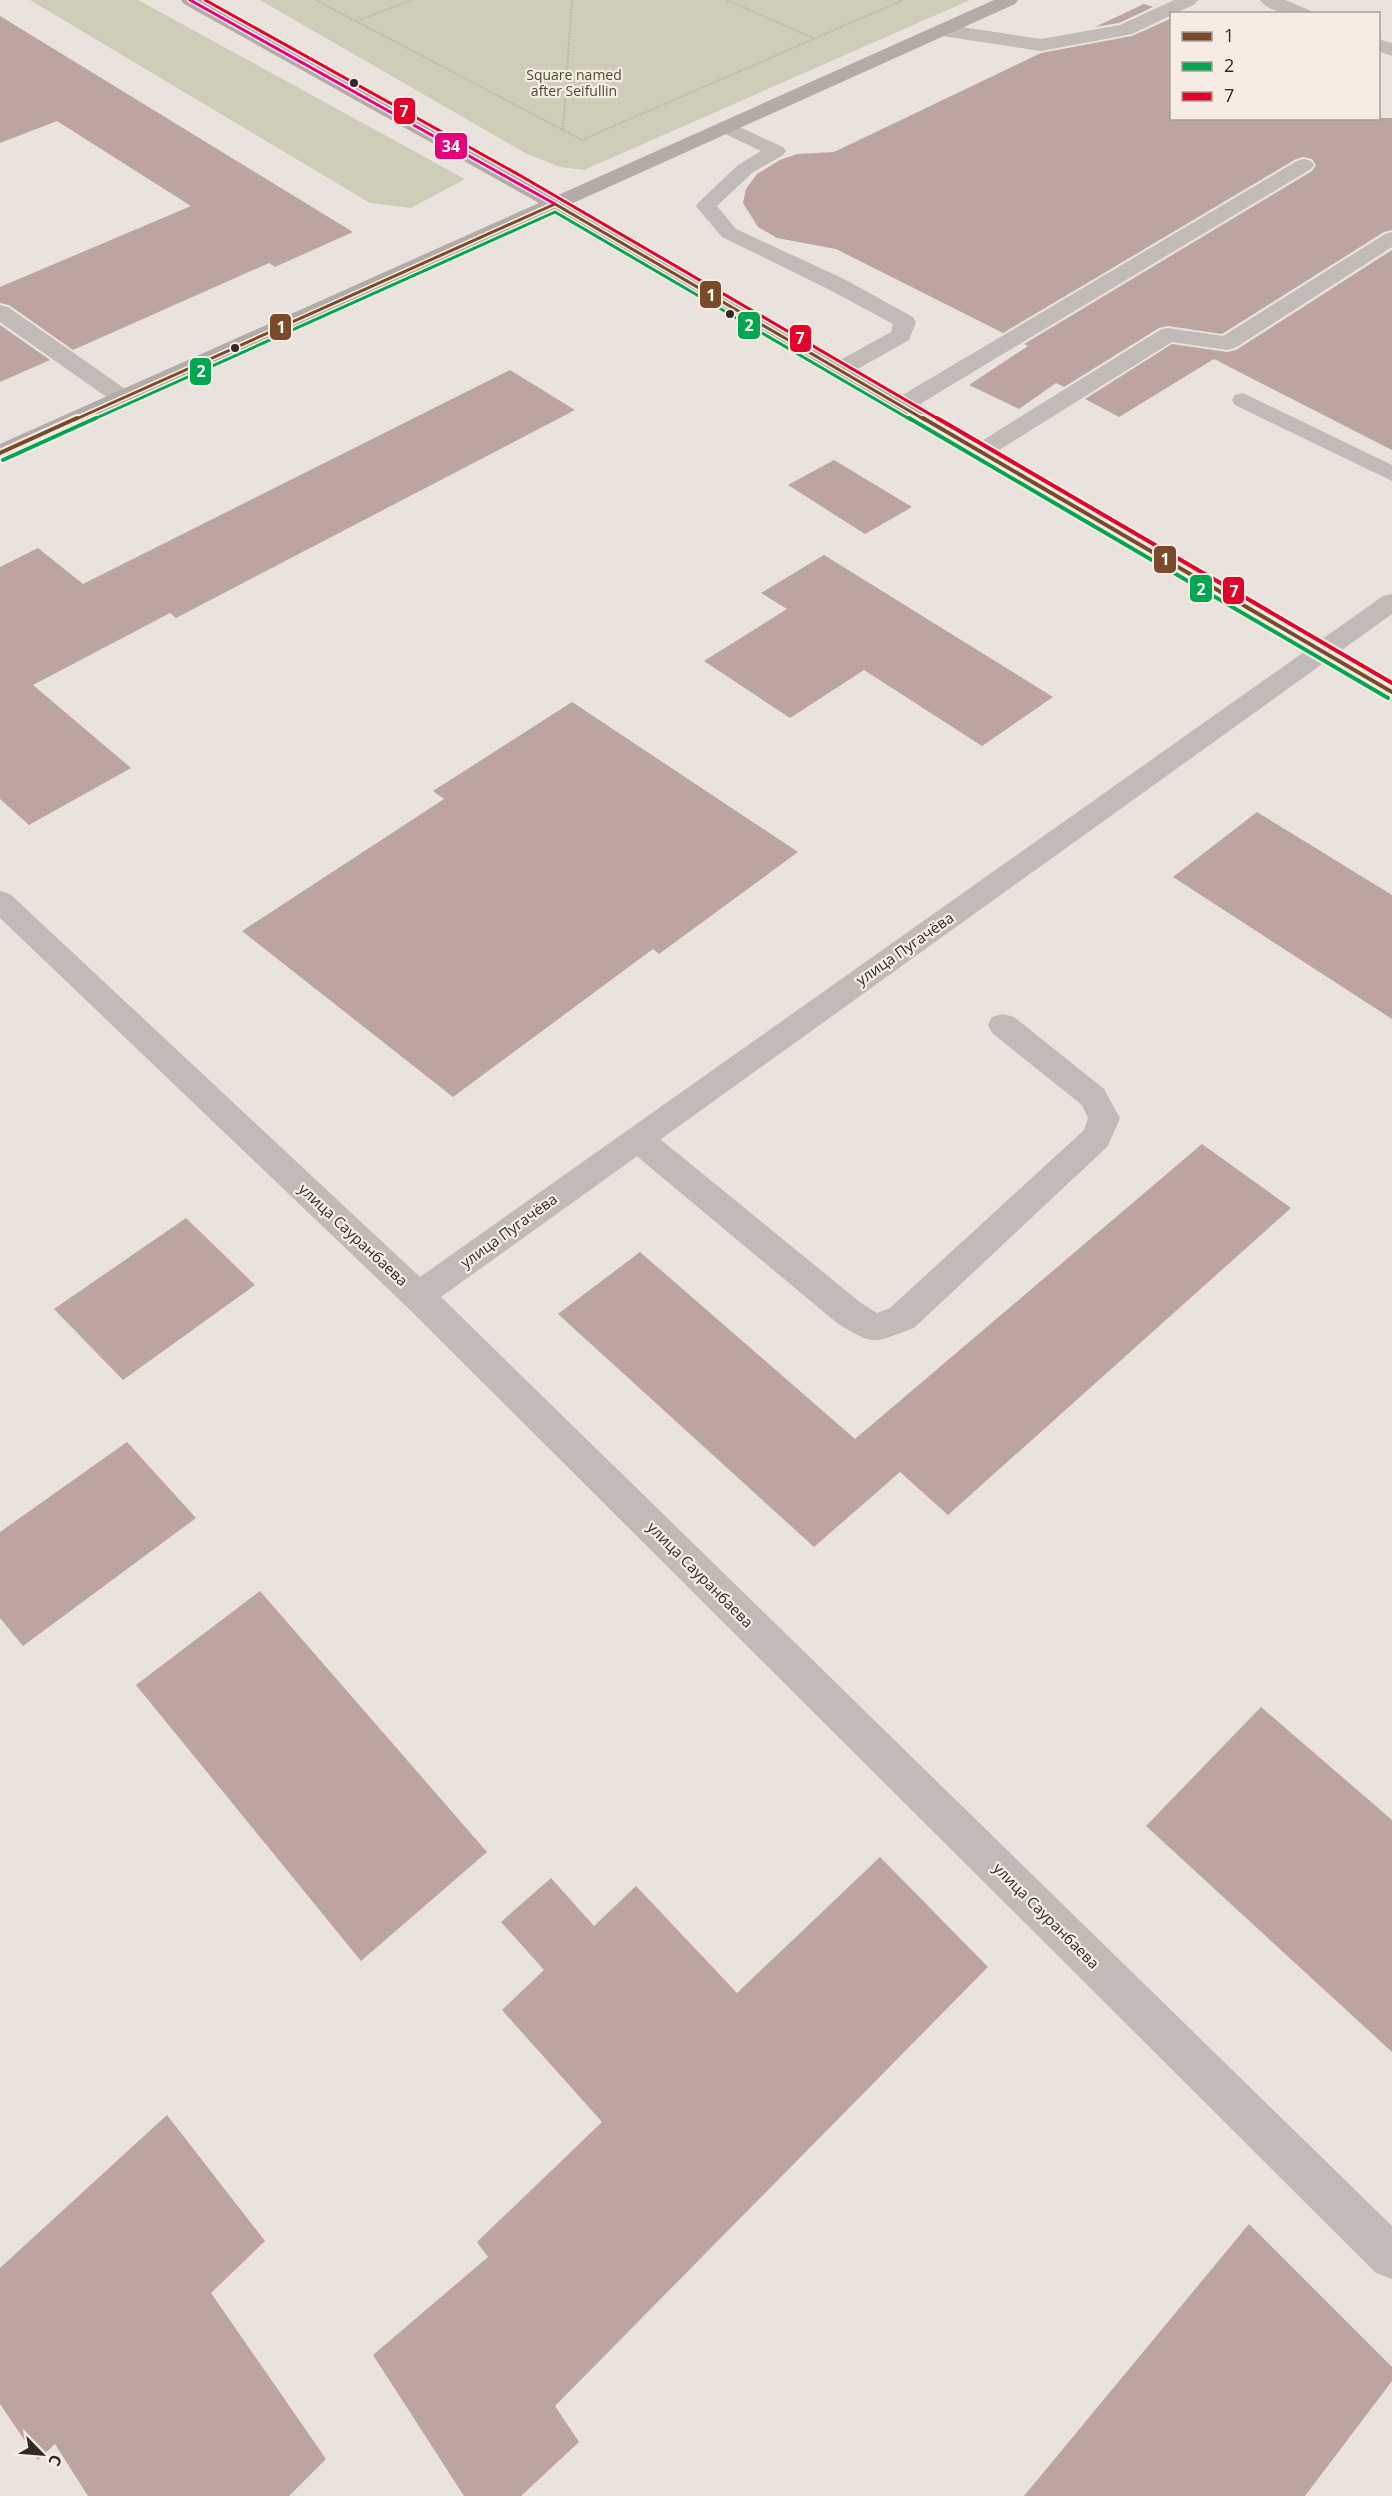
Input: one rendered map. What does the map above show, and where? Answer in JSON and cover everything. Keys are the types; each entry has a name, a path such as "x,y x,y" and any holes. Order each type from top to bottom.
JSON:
{"main road":[{"path":"190,0 555,204 1392,692"},
{"path":"0,453 1009,0"}],"street":[{"path":"942,30 1041,45 1125,30 1188,0"},
{"path":"1269,0 1298,12"},
{"path":"726,127 776,151 745,169 706,206 729,233 837,284 905,322 901,336 841,369"},
{"path":"902,405 1304,165"},
{"path":"980,452 1168,335 1227,343 1392,238"},
{"path":"0,312 123,398"},
{"path":"1243,400 1392,474"},
{"name":"улица Пугачёва","path":"418,1296 1392,602"},
{"name":"улица Сауранбаева","path":"0,901 418,1296 1392,2257"},
{"path":"638,1139 849,1313 874,1328 902,1318 1097,1137 1104,1118 1093,1098 1003,1024"}],"path":[{"path":"316,0 582,140 903,0"},
{"path":"356,21 412,0"},
{"path":"563,130 572,0"},
{"path":"727,0 813,38"}],"green space":[{"path":"30,0 138,0 465,179 411,208 370,203"},
{"name":"Square named after Seifullin","path":"260,0 970,0 584,170 560,167 527,154"}],"building":[{"path":"1144,4 1153,7 1119,23 1095,27"},
{"path":"0,16 353,232 275,267 269,263 73,350 9,305 0,303 0,287 191,206 57,121 0,143"},
{"path":"1170,19 1170,120 1380,120 1380,118 1392,118 1392,230 1384,232 1222,334 1168,326 1159,328 1064,387 1056,383 1019,409 969,385 1028,346 1024,344 1312,171 1316,165 1312,159 1303,157 1296,159 1003,333 836,249 777,238 758,227 743,203 746,189 757,174 780,160 797,154 834,152 1041,53 1132,36"},
{"path":"1392,250 1392,450 1214,359 1119,417 1085,399 1172,344 1227,352 1236,350"},
{"path":"0,325 50,360 0,382"},
{"path":"510,370 575,410 176,618 170,613 33,685 131,768 29,825 0,799 0,567 38,548 83,584"},
{"path":"834,460 912,507 865,534 788,485"},
{"path":"824,555 1053,697 982,746 864,670 790,718 704,661 787,609 761,593"},
{"path":"572,702 798,852 659,954 653,949 453,1097 242,931 444,799 433,791"},
{"path":"1257,812 1392,895 1392,1019 1173,877"},
{"path":"1202,1144 1291,1208 948,1515 900,1472 814,1547 558,1314 640,1252 855,1439"},
{"path":"186,1218 255,1285 123,1380 54,1309"},
{"path":"127,1442 196,1518 23,1646 0,1618 0,1532"},
{"path":"260,1591 487,1852 361,1961 136,1685"},
{"path":"1261,1707 1392,1820 1392,2052 1146,1826"},
{"path":"880,1857 988,1967 555,2406 579,2442 521,2496 464,2496 373,2355 488,2257 477,2242 602,2122 502,2010 544,1970 501,1922 551,1878 594,1926 636,1886 737,1993"},
{"path":"167,2115 265,2241 211,2293 326,2459 289,2496 88,2496 55,2444 38,2460 0,2404 0,2268"},
{"path":"1249,2224 1392,2367 1392,2381 1305,2496 1024,2496"}],"transit line":[{"name":"34","path":"190,0 555,204"},
{"name":"7","path":"205,0 521,176 1392,683"},
{"name":"1","path":"0,453 555,204 1392,692"},
{"name":"2","path":"3,460 555,212 1388,698"}]}
